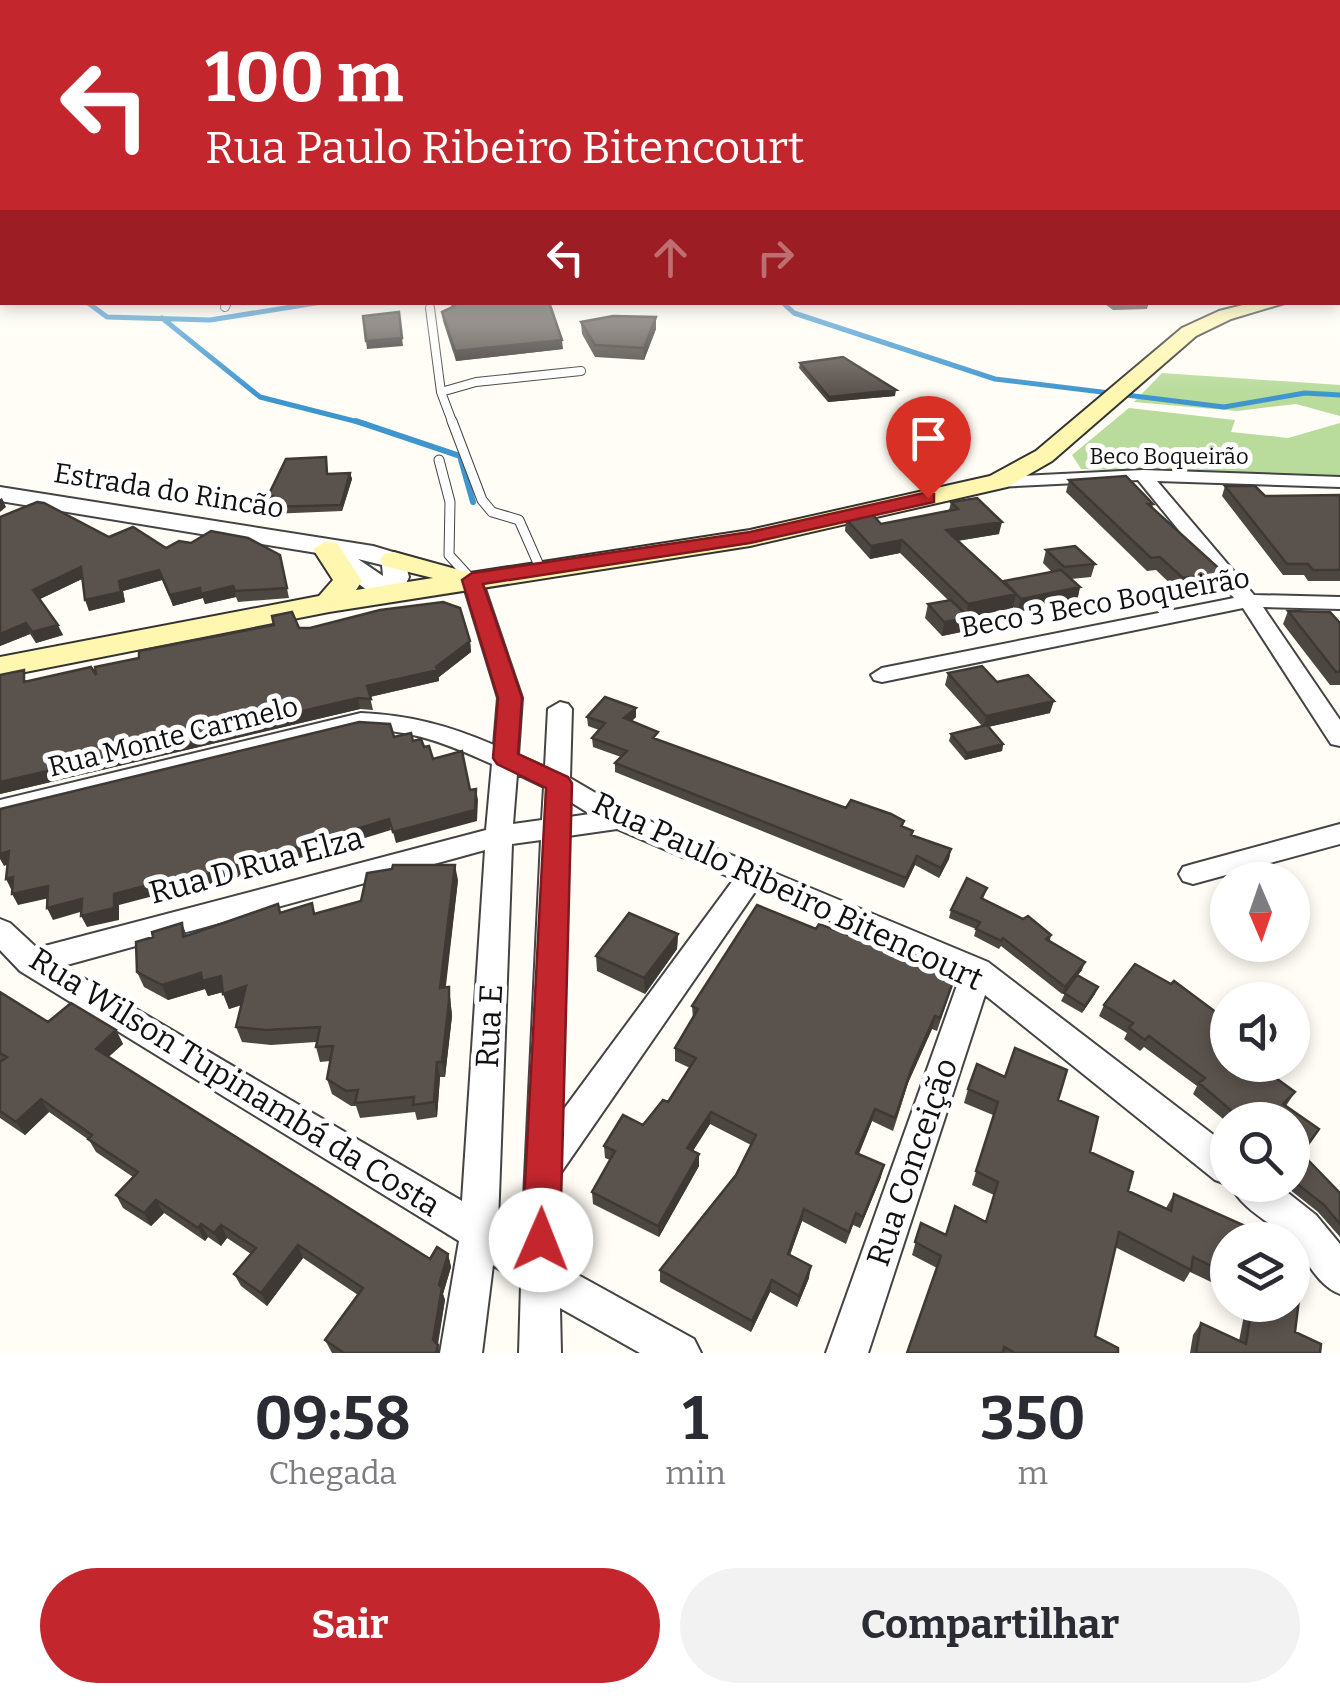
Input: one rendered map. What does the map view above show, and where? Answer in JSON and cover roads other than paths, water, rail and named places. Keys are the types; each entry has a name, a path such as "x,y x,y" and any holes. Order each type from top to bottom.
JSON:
{"main road":[{"path":"0,667 329,603 750,538 998,482 1044,456 1189,332 1226,315 1267,305"},
{"path":"327,549 348,581 329,603"},
{"path":"394,560 472,580"}],"street":[{"name":"Beco Boqueirão","path":"998,482 1144,475 1340,482"},
{"path":"1144,475 1248,601 1340,738"},
{"name":"Estrada do Rincão","path":"0,494 35,505 394,560"},
{"name":"Estrada do Rincão","path":"327,549 389,593"},
{"path":"389,593 397,573 394,560"},
{"name":"Rua E","path":"460,1353 479,1232 510,698 472,580"},
{"name":"Beco 3 Beco Boqueirão","path":"882,675 1248,601 1340,604"},
{"path":"540,1353 542,1169 560,709"},
{"name":"Rua Paulo Ribeiro Bitencourt","path":"361,721 394,722 439,731 506,758 619,818 977,971 1210,1154"},
{"name":"Rua Monte Carmelo","path":"0,809 361,721"},
{"name":"Rua D Rua Elza","path":"31,962 499,836 619,818"},
{"path":"1194,874 1340,834"},
{"path":"542,1169 752,874"},
{"name":"Rua Wilson Tupinambá da Costa","path":"0,931 31,962 479,1232 541,1276 680,1353"},
{"name":"Rua Conceição","path":"847,1353 977,971"},
{"path":"1270,1202 1303,1228 1340,1275"}],"lane":[{"path":"430,308 441,392 482,500 492,512 519,520 541,570"},
{"path":"441,392 467,380 545,380 582,371"},
{"path":"439,460 450,504 446,549 450,562 472,580"}],"waterway":[{"path":"91,305 107,317 163,319"},
{"path":"163,319 210,320 303,305"},
{"path":"785,305 794,313 995,379 1224,407 1305,393 1340,395"},
{"path":"163,319 260,397 362,423"},
{"path":"356,421 362,423"},
{"path":"362,423 366,424"},
{"path":"362,423 460,456 473,502"}]}
